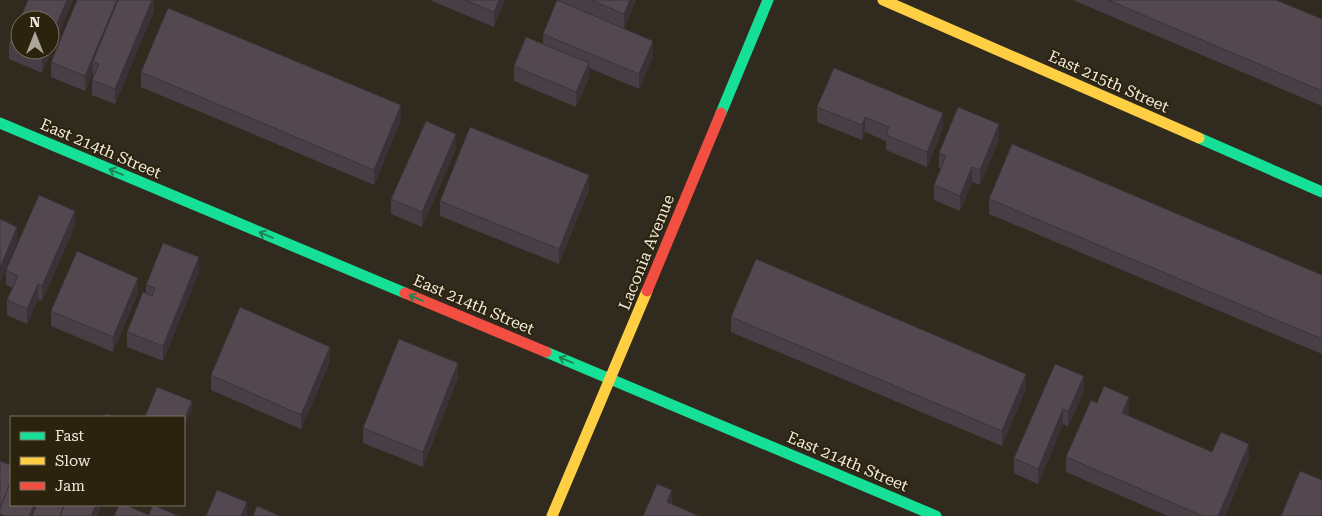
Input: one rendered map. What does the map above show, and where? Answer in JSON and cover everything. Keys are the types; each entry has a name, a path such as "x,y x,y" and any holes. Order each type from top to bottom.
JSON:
{"street":[{"name":"Laconia Avenue","path":"552,516 611,379 768,0"},
{"name":"East 215th Street","path":"883,0 1322,192"},
{"name":"East 214th Street","path":"0,124 936,516"}],"building":[{"path":"28,0 67,0 60,17 60,10 24,10"},
{"path":"77,0 117,0 85,76 51,62 52,60 60,60 60,41"},
{"path":"118,0 152,0 115,89 92,80 99,64 93,61"},
{"path":"465,0 499,0 494,12"},
{"path":"557,0 653,41 639,74 543,34"},
{"path":"591,0 630,0 624,14"},
{"path":"1108,0 1276,0 1322,19 1322,91"},
{"path":"168,8 401,105 374,170 141,72"},
{"path":"526,37 589,63 576,92 514,66"},
{"path":"834,68 943,113 927,152 886,135 889,127 865,117 862,125 817,107"},
{"path":"958,107 999,124 980,170 972,167 960,196 934,185 946,156 939,153"},
{"path":"426,121 456,134 422,212 391,199"},
{"path":"470,127 589,175 559,249 440,201"},
{"path":"1012,144 1322,275 1322,339 989,199"},
{"path":"39,195 75,211 42,286 38,284 27,309 7,300 18,276 6,270"},
{"path":"0,219 17,227 0,268"},
{"path":"163,243 199,257 163,346 127,332 143,292 152,296 155,288 146,285"},
{"path":"77,251 138,278 113,337 51,311"},
{"path":"756,259 1026,374 1002,431 731,317"},
{"path":"240,307 330,347 301,415 211,375"},
{"path":"399,339 458,363 423,452 363,428"},
{"path":"1055,364 1084,376 1068,412 1063,409 1038,469 1014,458"},
{"path":"1104,386 1129,397 1122,413 1212,452 1221,432 1249,444 1218,516 1203,516 1066,457 1091,400 1097,403"},
{"path":"157,387 192,401 185,418 185,416 145,416"},
{"path":"0,461 10,465 10,483 0,508"},
{"path":"1300,471 1322,480 1322,516 1281,516"},
{"path":"10,483 10,506 34,506 29,516 5,516 0,514 0,508"},
{"path":"657,484 672,490 667,502 699,516 643,516"},
{"path":"217,490 247,502 241,516 206,516"},
{"path":"37,506 64,506 60,516 32,516"},
{"path":"64,506 96,506 91,516 60,516"},
{"path":"119,506 127,506 149,515 153,506 155,506 179,516 114,516"},
{"path":"257,506 280,516 253,516"}],"traffic: fast":[{"path":"721,113 768,0"},
{"path":"0,123 405,293"},
{"path":"1199,138 1322,192"},
{"path":"546,352 936,516"}],"traffic: slow":[{"path":"883,0 1199,138"},
{"path":"552,516 647,291"}],"traffic: jam":[{"path":"647,291 721,113"},
{"path":"405,293 546,352"}]}
